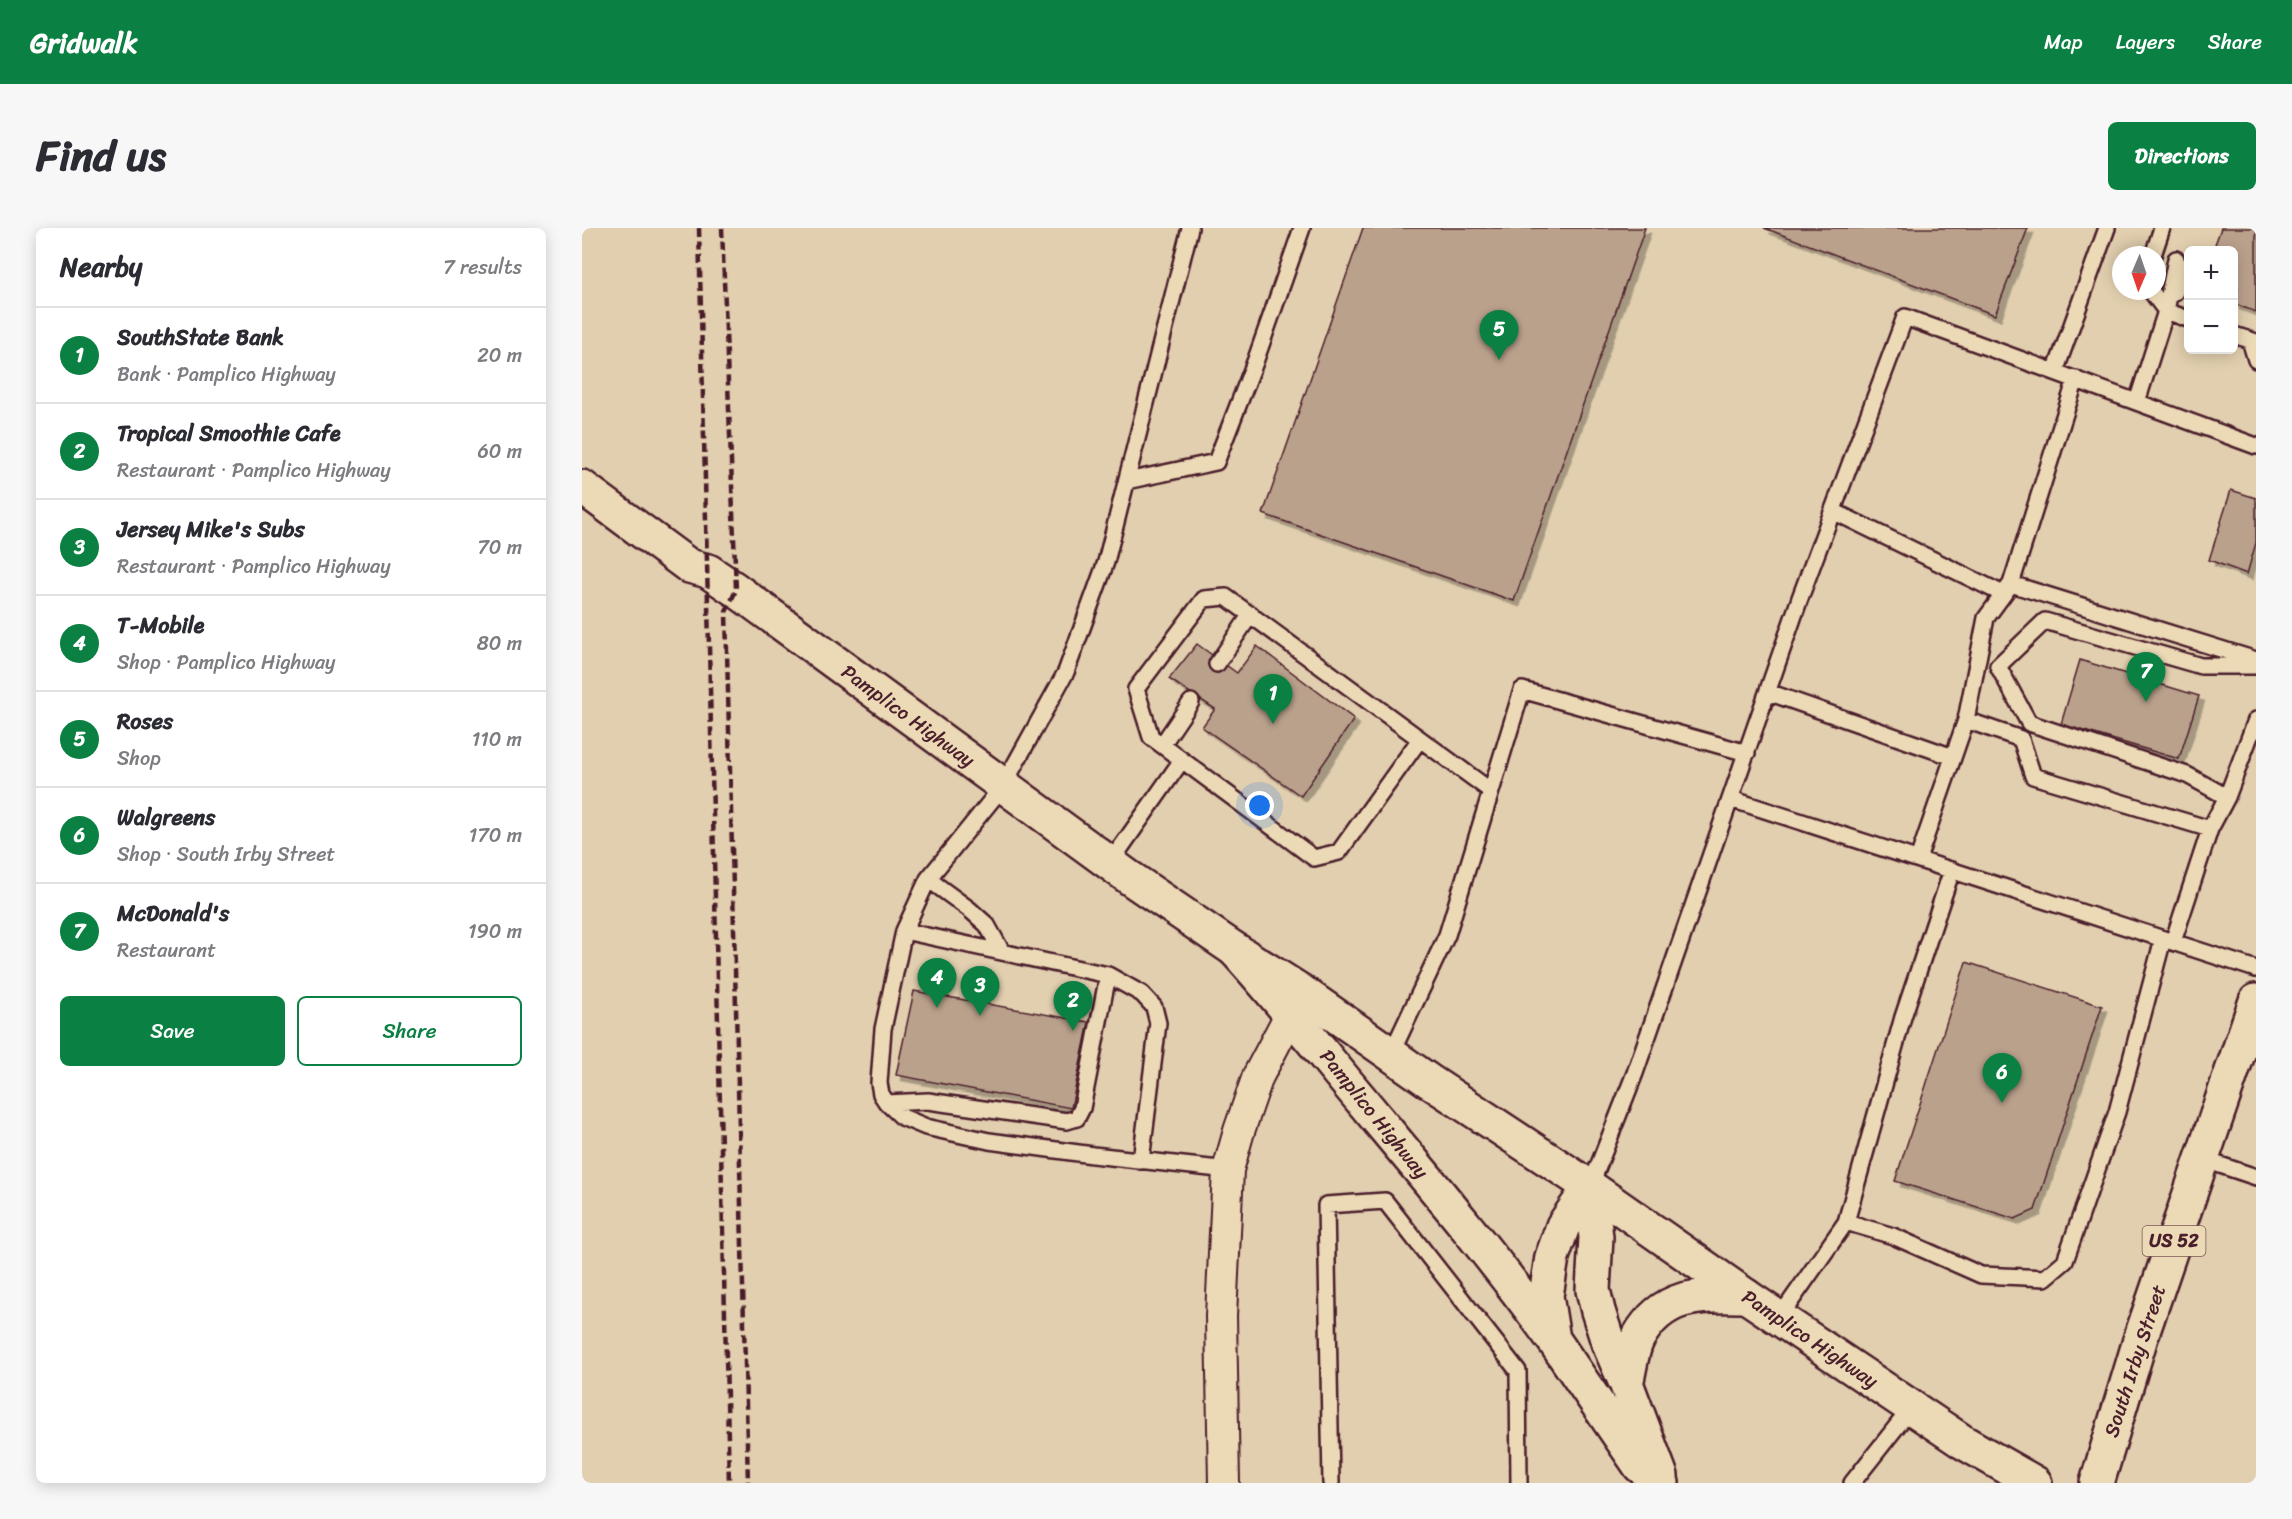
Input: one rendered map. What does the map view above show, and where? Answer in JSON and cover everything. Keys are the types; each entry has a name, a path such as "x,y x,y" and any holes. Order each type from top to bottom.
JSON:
{"main road":[{"name":"Pamplico Highway","path":"585,495 689,566 708,571 736,590 1003,786 1234,949 1302,992 1963,1442 2035,1483"},
{"name":"Pamplico Highway","path":"1234,949 1291,1013 1511,1281 1640,1466 1663,1483"},
{"name":"South Irby Street","path":"2097,1483 2141,1337 2256,1001"},
{"name":"Pamplico Highway","path":"1553,1339 1546,1296 1552,1257 1563,1226 1590,1187"},
{"name":"Pamplico Highway","path":"1590,1187 1596,1237 1593,1290 1608,1342 1626,1383 1663,1483"},
{"path":"1626,1383 1636,1340 1658,1311 1687,1298 1746,1296"}],"street":[{"path":"1224,1483 1221,1316 1228,1170 1258,1076 1291,1013"}],"lane":[{"path":"1190,228 1106,562 1066,672 1003,786 928,879 904,931 883,1029 879,1083 881,1094 887,1103 902,1117 926,1127 989,1141 1228,1170"},
{"path":"1127,481 1216,462 1255,362 1302,228"},
{"path":"2055,372 2108,228"},
{"path":"2156,246 2162,228"},
{"path":"2137,402 2182,262"},
{"path":"2166,311 2184,291"},
{"path":"2158,300 2166,311 2184,318"},
{"path":"1590,1187 1635,1073 1800,598 1905,317 2256,446"},
{"path":"2238,336 2253,341 2256,360"},
{"path":"1918,859 1966,720 1986,618 2007,589 2076,379"},
{"path":"1833,511 2007,589 2256,660"},
{"path":"1420,739 1339,852 1314,858 1151,737 1136,689 1204,598 1226,597 1251,614 1491,791"},
{"path":"1217,664 1251,614"},
{"path":"2227,796 2187,775 2029,723 1998,666 2045,621 2201,666 2256,666"},
{"path":"1391,1054 1447,935 1522,690 1747,753"},
{"path":"1768,692 1953,757"},
{"path":"1162,745 1191,702"},
{"path":"1966,720 2021,739 2033,776 2210,829"},
{"path":"1846,1222 1893,1236 1981,1275 2045,1278 2065,1262 2117,1113 2168,940 2210,829 2227,796 2256,720"},
{"path":"1110,863 1182,760"},
{"path":"1731,799 2256,969"},
{"path":"1779,1318 1846,1222 1903,1017 1952,870"},
{"path":"928,879 987,925 1002,952"},
{"path":"904,931 1108,975 1142,994 1154,1007 1158,1023 1141,1161"},
{"path":"887,1103 928,1101 1067,1121 1077,1118 1082,1108 1108,975"},
{"path":"2202,1159 2256,1177"},
{"path":"1331,1483 1326,1205 1385,1200 1518,1371 1519,1483"},
{"path":"1852,1483 1912,1407"}],"building":[{"path":"1363,228 1645,228 1514,601 1263,514"},
{"path":"1764,228 2028,228 1995,315"},
{"path":"2221,228 2256,228 2256,312 2238,305 2238,246 2214,246"},
{"path":"2231,490 2256,498 2256,543 2247,574 2209,560"},
{"path":"1197,644 1237,673 1257,646 1354,719 1301,796 1202,727 1215,709 1169,679"},
{"path":"2080,660 2199,696 2179,759 2061,724"},
{"path":"1966,962 2102,1006 2035,1210 2015,1219 1895,1181"},
{"path":"914,991 1089,1022 1071,1108 896,1075"}],"railway":[{"path":"699,228 729,1483"},
{"path":"722,228 736,590 726,612 748,1483"}],"place":[{"name":"Roses","path":"1499,360"},
{"name":"McDonald's","path":"2146,702"},
{"name":"SouthState Bank","path":"1273,724"},
{"name":"T-Mobile","path":"937,1008"},
{"name":"Jersey Mike's Subs","path":"980,1016"},
{"name":"Tropical Smoothie Cafe","path":"1073,1031"},
{"name":"Walgreens","path":"2002,1103"}]}
